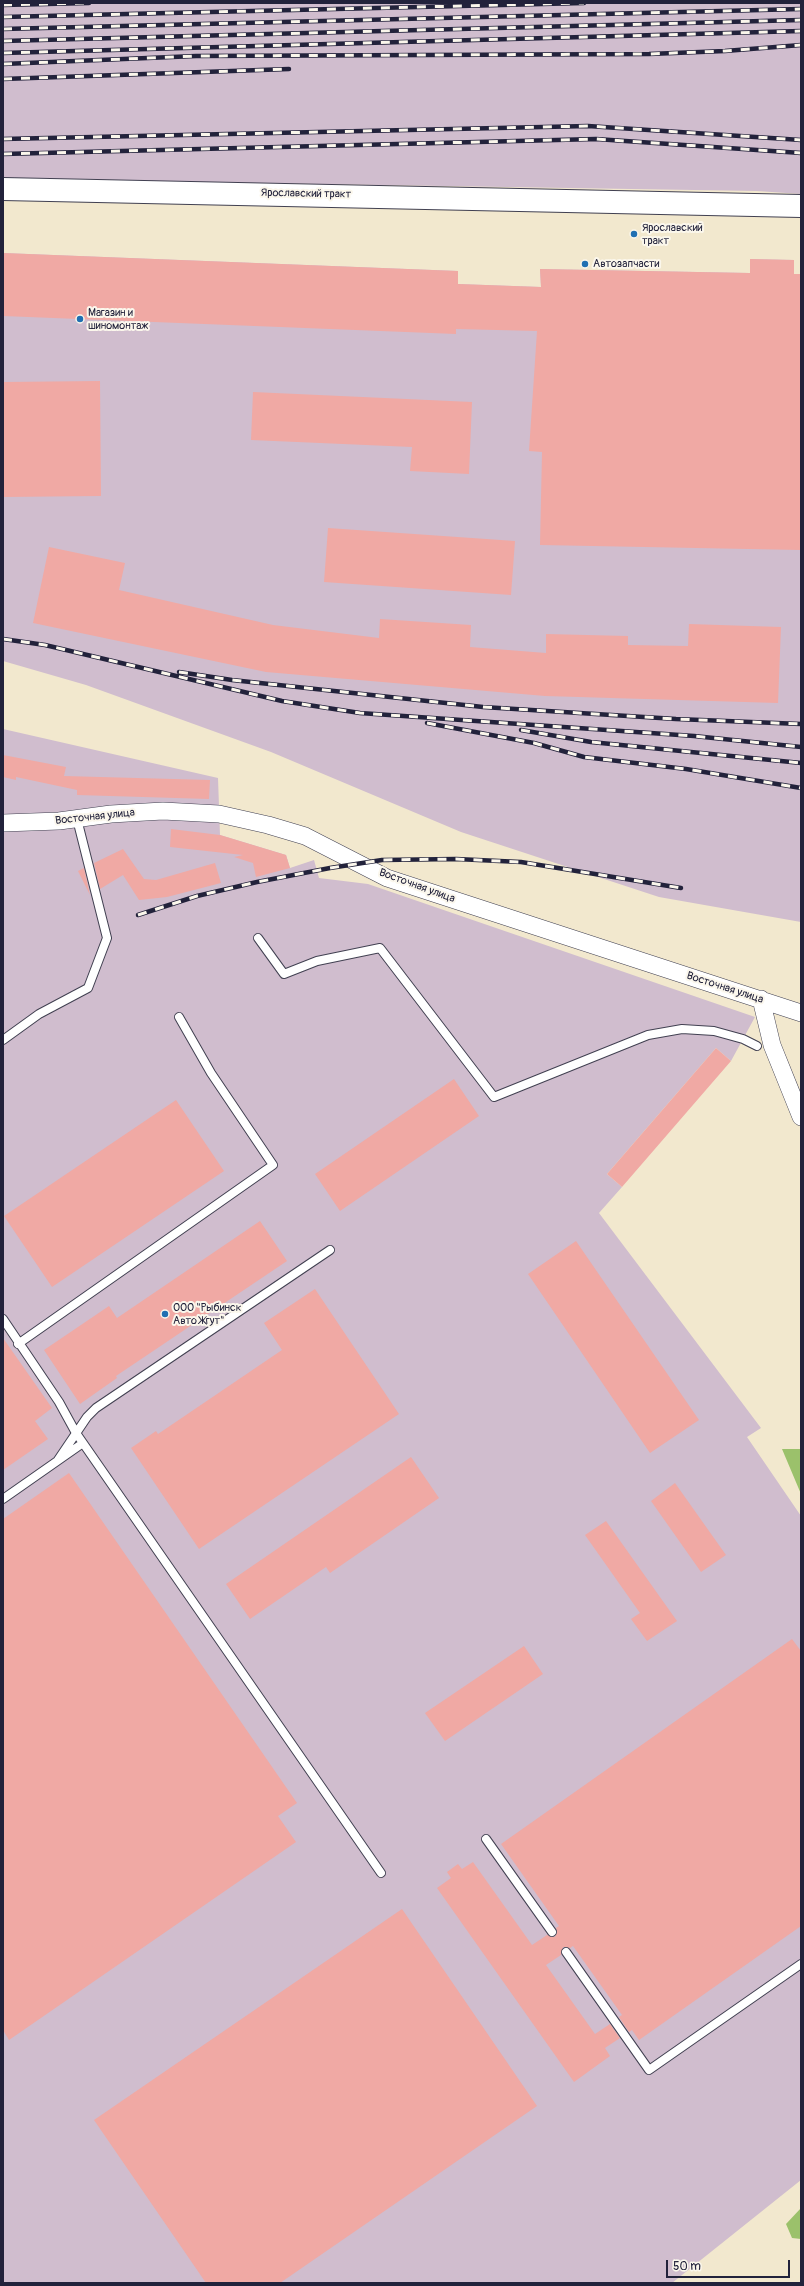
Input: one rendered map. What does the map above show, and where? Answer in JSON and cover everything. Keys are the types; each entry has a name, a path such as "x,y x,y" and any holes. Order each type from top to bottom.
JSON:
{"street":[{"name":"Ярославский тракт","path":"3,189 801,206"},
{"name":"Восточная улица","path":"3,823 77,819 111,814 163,811 219,814 268,825 305,836 387,878 801,1013"},
{"path":"761,999 772,1045 801,1117"}],"lane":[{"path":"3,1040 39,1014 88,988 106,938 77,819"},
{"path":"258,938 284,974 317,961 380,948 494,1097 648,1035 675,1030 714,1031 743,1039 757,1046"},
{"path":"18,1344 273,1165 211,1073 178,1017"},
{"path":"58,1460 87,1417 96,1408 330,1250"},
{"path":"3,1318 18,1344 59,1402 76,1433 381,1873"},
{"path":"3,1499 83,1443"},
{"path":"486,1839 552,1932"},
{"path":"566,1952 649,2070 801,1964"}],"shaded area":[{"path":"3,3 801,3 801,194 757,191 3,179"},
{"path":"3,253 458,271 458,284 541,287 540,269 750,273 750,259 794,260 794,274 801,274 801,922 659,897 461,832 271,752 86,685 3,661"},
{"path":"3,729 218,778 220,835 286,855 290,868 314,860 319,878 368,884 755,1017 731,1061 716,1048 607,1174 622,1187 599,1213 761,1428 747,1437 801,1516 801,2180 672,2283 3,2283"}],"green space":[{"path":"782,1449 801,1449 801,1494"},
{"path":"801,2208 801,2239 792,2238 786,2224"}],"building":[{"path":"3,253 458,271 458,284 541,287 540,269 750,273 750,259 794,260 794,274 801,274 801,550 540,545 542,452 529,451 537,331 456,329 456,334 3,316"},
{"path":"100,381 101,496 3,497 3,382"},
{"path":"253,392 472,402 469,474 410,471 412,447 251,440"},
{"path":"328,528 515,541 511,595 324,582"},
{"path":"49,547 125,563 119,590 273,625 379,638 380,619 471,625 470,647 546,653 546,634 628,636 628,645 688,646 689,624 781,627 778,703 545,696 266,672 33,623"},
{"path":"3,755 66,767 64,776 210,780 209,799 77,795 77,790 16,777 16,780 3,777"},
{"path":"171,829 220,835 286,855 290,868 256,877 253,863 234,857 243,855 170,847"},
{"path":"123,849 144,879 156,880 215,863 221,883 167,897 139,900 123,875 100,889 94,863"},
{"path":"84,868 90,895 78,871"},
{"path":"716,1048 731,1061 622,1187 607,1174"},
{"path":"454,1079 479,1116 340,1211 315,1174"},
{"path":"176,1100 224,1171 52,1287 4,1216"},
{"name":"ООО \"Рыбинск Авто Жгут\"","path":"260,1221 287,1261 116,1376 117,1378 80,1404 44,1350 109,1306 117,1318"},
{"path":"576,1241 699,1420 650,1453 528,1274"},
{"path":"315,1289 399,1414 199,1549 131,1448 156,1431 158,1434 282,1350 264,1323"},
{"path":"3,1338 52,1408 35,1421 48,1439 3,1470"},
{"path":"411,1457 439,1498 330,1573 326,1567 250,1619 226,1584"},
{"path":"69,1473 297,1803 278,1816 296,1842 9,2040 3,2030 3,1519"},
{"path":"675,1483 726,1555 701,1572 651,1501"},
{"path":"606,1521 677,1621 647,1641 631,1619 640,1613 585,1535"},
{"path":"792,1639 801,1651 801,1926 639,2040 632,2030 629,2032 619,2017 622,2015 573,1946 570,1948 563,1947 561,1955 546,1965 595,2034 610,2024 620,2038 605,2048 610,2056 574,2082 437,1888 451,1878 447,1872 458,1864 462,1869 473,1862 532,1945 547,1935 555,1937 557,1932 556,1928 559,1926 501,1844"},
{"path":"524,1646 543,1674 445,1741 425,1713"},
{"path":"402,1909 537,2106 280,2283 206,2283 94,2120"}],"railway":[{"path":"3,5 89,3"},
{"path":"3,17 584,3"},
{"path":"3,29 801,9"},
{"path":"3,41 801,20"},
{"path":"3,53 801,31"},
{"path":"3,64 196,56 649,54 725,51 801,45"},
{"path":"3,79 289,69"},
{"path":"3,139 588,126 801,140"},
{"path":"3,154 596,139 801,153"},
{"path":"3,639 45,645 282,701 360,713 694,736 801,747"},
{"path":"179,672 232,680 483,707 676,719 801,724"},
{"path":"427,723 534,743 584,757 686,769 801,788"},
{"path":"521,730 591,742 801,763"},
{"path":"138,915 197,896 257,882 382,860 456,859 521,862 681,888"}],"place":[{"name":"Ярославский тракт","path":"634,234"},
{"name":"Автозапчасти","path":"585,264"},
{"name":"Магазин и шиномонтаж","path":"80,319"},
{"name":"ООО \"Рыбинск Авто Жгут\"","path":"165,1314"}]}
